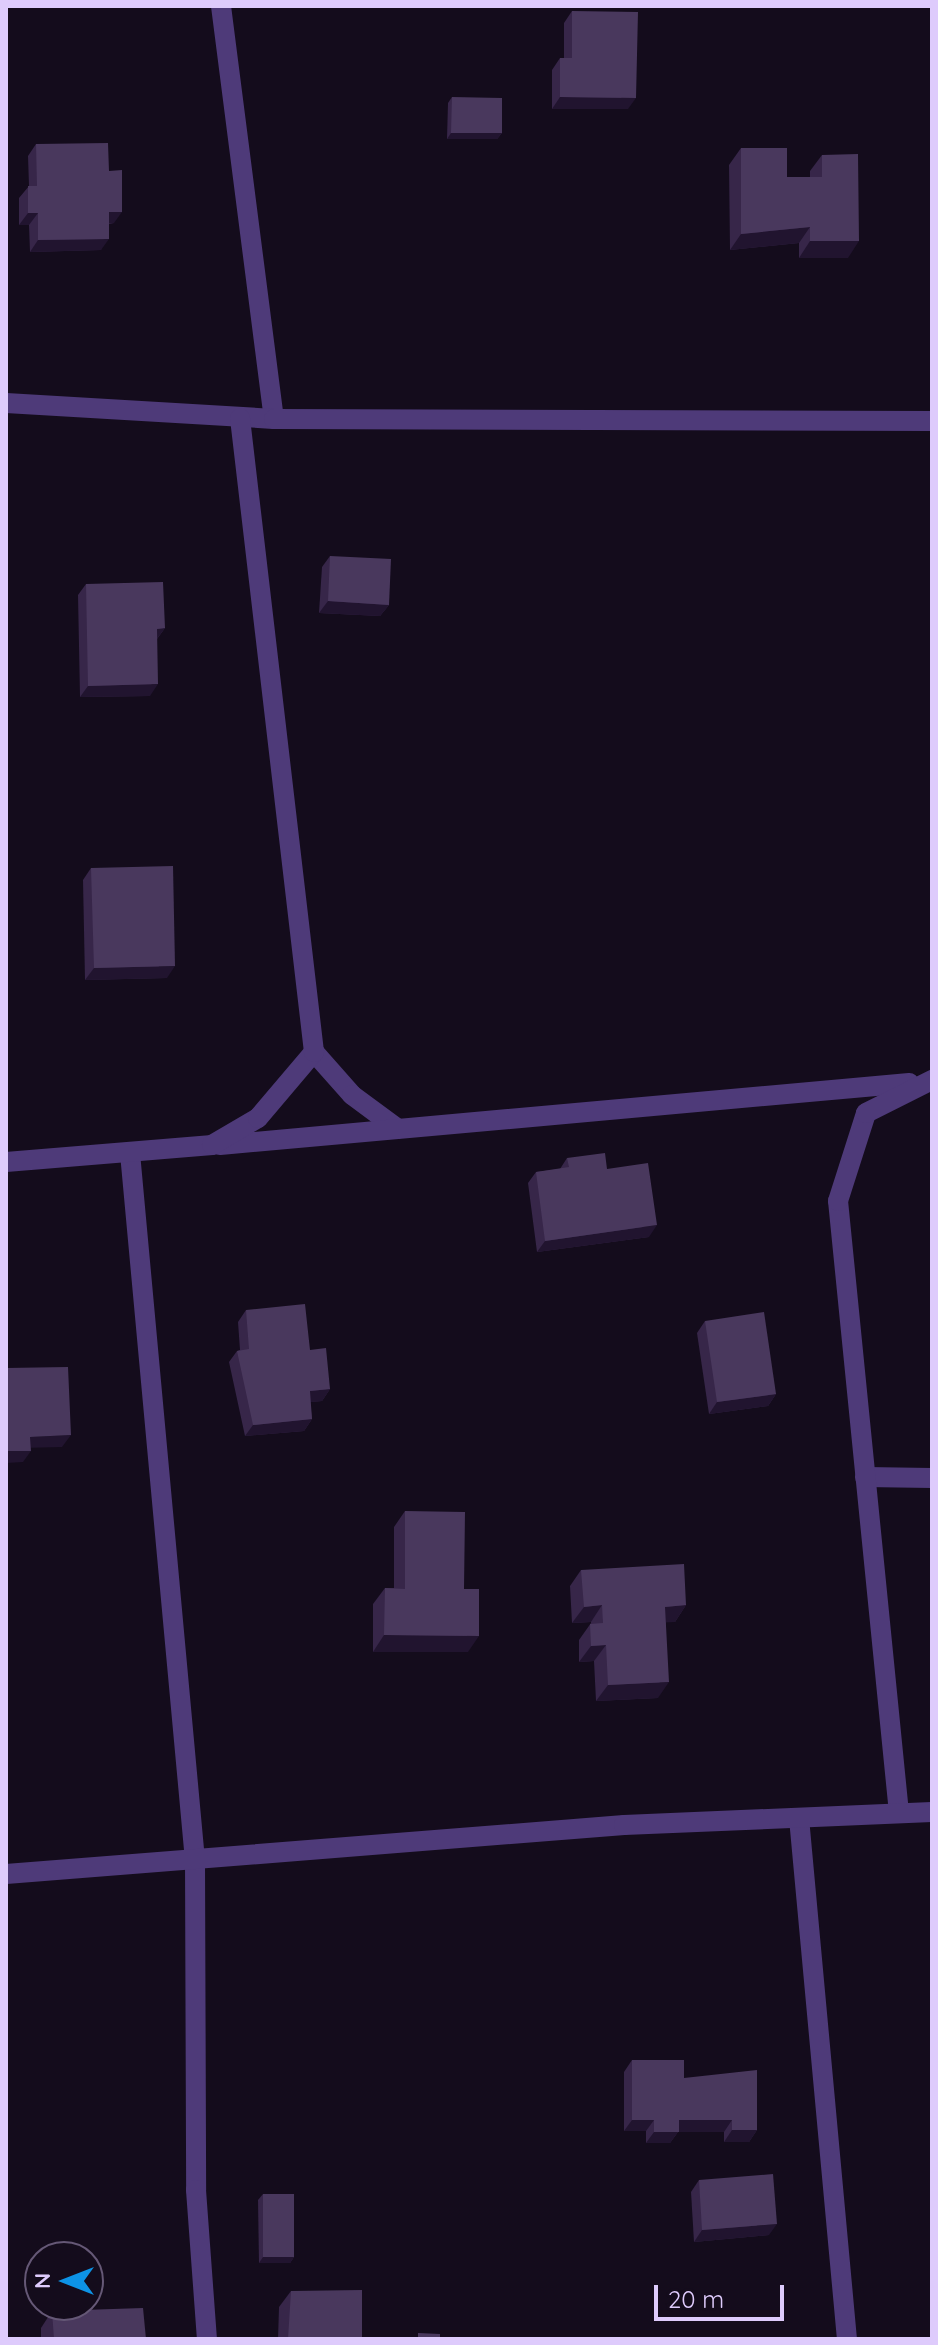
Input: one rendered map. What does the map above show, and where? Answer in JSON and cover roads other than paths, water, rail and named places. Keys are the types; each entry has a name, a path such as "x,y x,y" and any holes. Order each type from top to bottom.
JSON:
{"street":[{"path":"221,6 274,419"},
{"path":"6,403 274,419 932,421"},
{"path":"240,418 314,1052 352,1095 398,1129"},
{"path":"212,1145 258,1118 314,1052"},
{"path":"6,1162 924,1082"},
{"path":"899,1813 838,1201 866,1113 924,1082"},
{"path":"130,1153 195,1861 196,2190 207,2339"},
{"path":"865,1477 932,1478"},
{"path":"6,1874 799,1818 932,1812"},
{"path":"799,1818 847,2339"}]}
